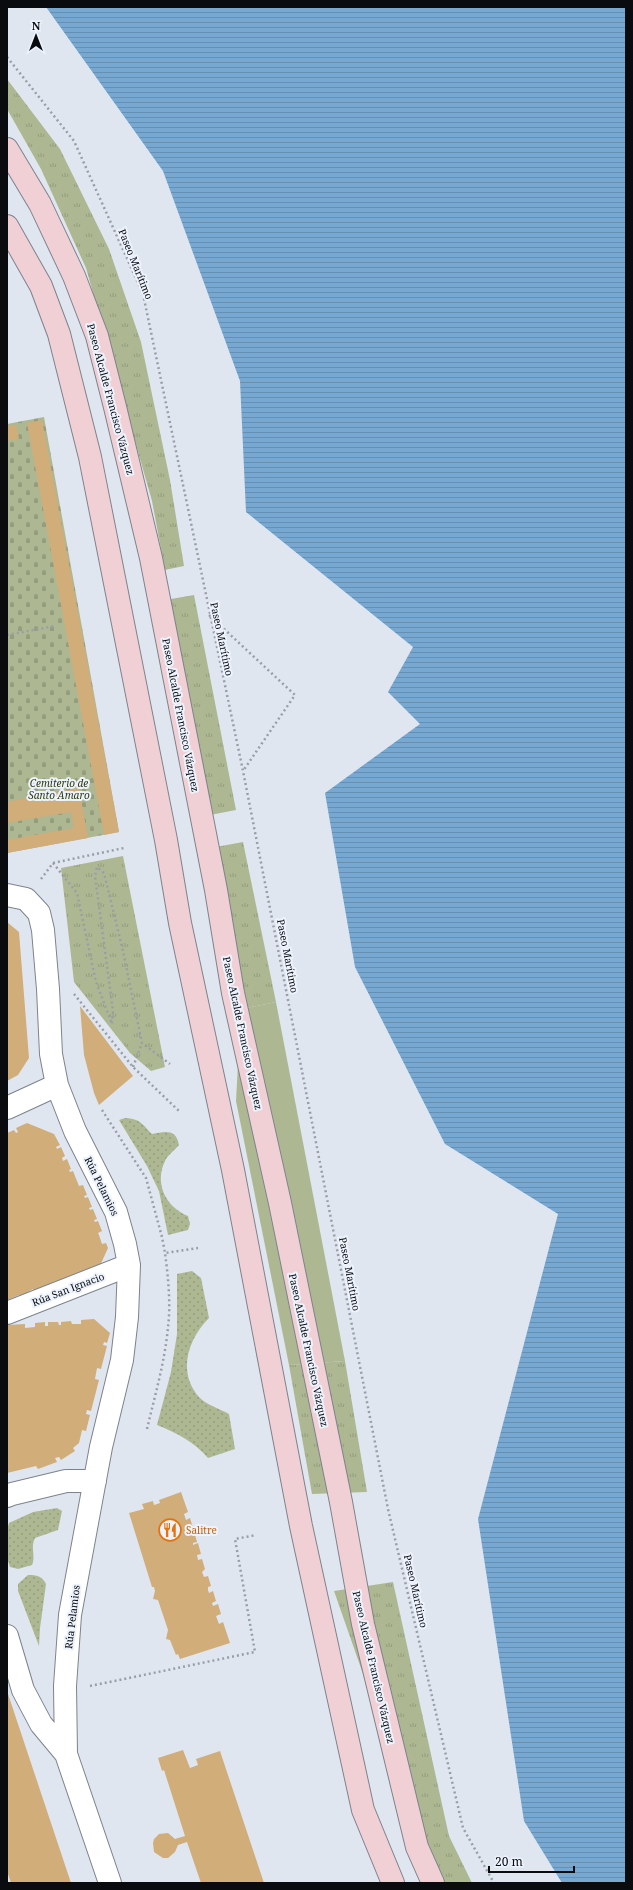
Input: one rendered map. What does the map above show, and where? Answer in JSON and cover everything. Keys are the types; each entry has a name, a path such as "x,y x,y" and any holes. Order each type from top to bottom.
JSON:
{"main road":[{"name":"Paseo Alcalde Francisco Vázquez","path":"7,149 40,204 74,276 97,336 115,407 151,558 216,890 233,993 281,1211 341,1502 362,1624 417,1847 433,1883"},
{"path":"7,226 41,286 59,334 90,457 164,832 180,923 233,1170 300,1526 363,1810 393,1883"}],"street":[{"name":"Rúa Pelamios","path":"16,897 39,913 42,930 51,1054 57,1085 75,1131 116,1212 129,1265 127,1317 122,1360 94,1481 70,1615 65,1686 66,1754 110,1883"},
{"path":"7,1108 57,1085"},
{"name":"Rúa San Ignacio","path":"7,1313 129,1265"},
{"path":"7,1496 66,1481 94,1481"},
{"name":"Rúa Pelamios","path":"7,1636 23,1690 41,1724 66,1754"}],"path":[{"name":"Paseo Marítimo","path":"7,57 74,142 143,294 209,615 243,771 388,1510 463,1828 494,1883"},
{"path":"209,615 295,695 243,771"},
{"path":"7,635 55,626"},
{"path":"16,897 52,863 124,848"},
{"path":"52,863 77,893 96,982 112,1024 114,1011 95,876 97,867 104,873 123,951 142,1043 134,1068"},
{"path":"74,993 134,1068 179,1111"},
{"path":"142,1043 170,1064"},
{"path":"102,1110 146,1178 162,1237 168,1272 169,1326 159,1379 147,1429"},
{"path":"165,1253 198,1248"},
{"path":"89,1687 255,1652 235,1539 256,1535"}],"green space":[{"path":"7,79 60,149 109,249 141,342 170,480 184,566 165,570 152,501 86,268 41,169 7,109"},
{"name":"Cemiterio de Santo Amaro","path":"44,417 119,832 7,853 7,424"},
{"path":"194,595 236,810 210,815 165,600"},
{"path":"243,842 276,1002 241,1009 216,847"},
{"path":"123,856 165,1067 151,1071 130,1053 74,982 61,868"},
{"path":"276,1002 345,1361 289,1365 236,1101 241,1009"},
{"path":"125,1118 138,1121 152,1134 169,1132 175,1136 179,1145 166,1159 162,1168 161,1185 173,1207 188,1216 190,1224 188,1230 168,1235 159,1191 147,1166 119,1120"},
{"path":"192,1271 201,1278 209,1318 195,1336 191,1346 188,1356 188,1377 192,1387 202,1400 229,1414 235,1449 208,1458 197,1447 184,1438 157,1425 171,1372 177,1334 177,1274"},
{"path":"345,1361 367,1492 312,1494 289,1365"},
{"path":"57,1508 62,1511 58,1530 35,1538 33,1545 32,1565 18,1569 10,1567 6,1545 9,1523 33,1512"},
{"path":"28,1575 39,1576 46,1584 39,1646 18,1591 18,1584"},
{"path":"393,1582 449,1836 472,1883 436,1883 334,1591"}],"water":[{"path":"46,7 626,7 626,1883 562,1883 524,1821 478,1519 558,1214 445,1144 355,967 325,793 420,724 388,692 413,647 246,512 240,381 163,171"}],"building":[{"path":"42,420 119,832 104,835 27,423"},
{"path":"16,425 19,439 7,441 7,426"},
{"path":"79,788 88,838 7,853 7,840 74,828 71,812 7,823 7,802"},
{"path":"7,922 19,932 29,1058 18,1075 7,1081"},
{"path":"80,1006 133,1076 99,1105 94,1093 84,1055"},
{"path":"27,1123 54,1134 60,1145 56,1147 57,1149 61,1147 65,1156 62,1158 63,1161 67,1159 71,1169 69,1170 70,1172 73,1171 79,1186 83,1185 87,1195 84,1196 85,1198 88,1197 92,1207 89,1208 90,1210 93,1209 97,1219 94,1220 95,1222 98,1221 102,1231 98,1233 102,1244 106,1243 108,1248 98,1270 92,1272 91,1268 85,1270 87,1274 76,1278 75,1274 66,1277 68,1281 58,1285 56,1281 53,1282 54,1286 35,1294 33,1289 28,1292 29,1296 20,1299 19,1295 7,1300 7,1133 14,1130 16,1133 18,1132 16,1128"},
{"path":"94,1319 110,1333 107,1343 104,1342 103,1345 107,1346 101,1369 97,1368 95,1379 99,1380 91,1411 87,1410 86,1414 90,1415 86,1431 82,1430 79,1443 73,1448 75,1451 61,1460 59,1457 55,1458 57,1462 38,1469 36,1466 7,1473 7,1325 25,1324 25,1328 35,1327 35,1323 45,1322 45,1326 48,1326 48,1322 58,1322 59,1325 61,1325 61,1322 71,1321 72,1324 81,1324 81,1320"},
{"path":"181,1492 188,1512 184,1514 186,1520 190,1518 193,1528 189,1530 190,1533 194,1531 197,1542 193,1543 193,1545 198,1543 201,1554 197,1555 198,1560 202,1559 205,1569 202,1572 204,1577 208,1576 211,1586 208,1587 209,1593 213,1591 216,1601 212,1603 213,1606 218,1604 221,1614 216,1616 219,1624 223,1622 230,1643 180,1659 178,1654 176,1655 170,1640 166,1639 168,1630 158,1600 153,1599 155,1591 154,1587 152,1587 129,1513 144,1509 142,1504 153,1501 154,1505 160,1503 159,1500"},
{"path":"7,1691 71,1883 11,1883 7,1871"},
{"path":"183,1750 190,1768 198,1765 196,1759 220,1751 264,1883 201,1883 187,1842 178,1845 175,1852 168,1858 163,1858 154,1852 154,1839 159,1834 168,1833 175,1839 185,1836 164,1770 162,1771 158,1758"}],"place":[{"name":"Salitre","path":"170,1530"}]}
